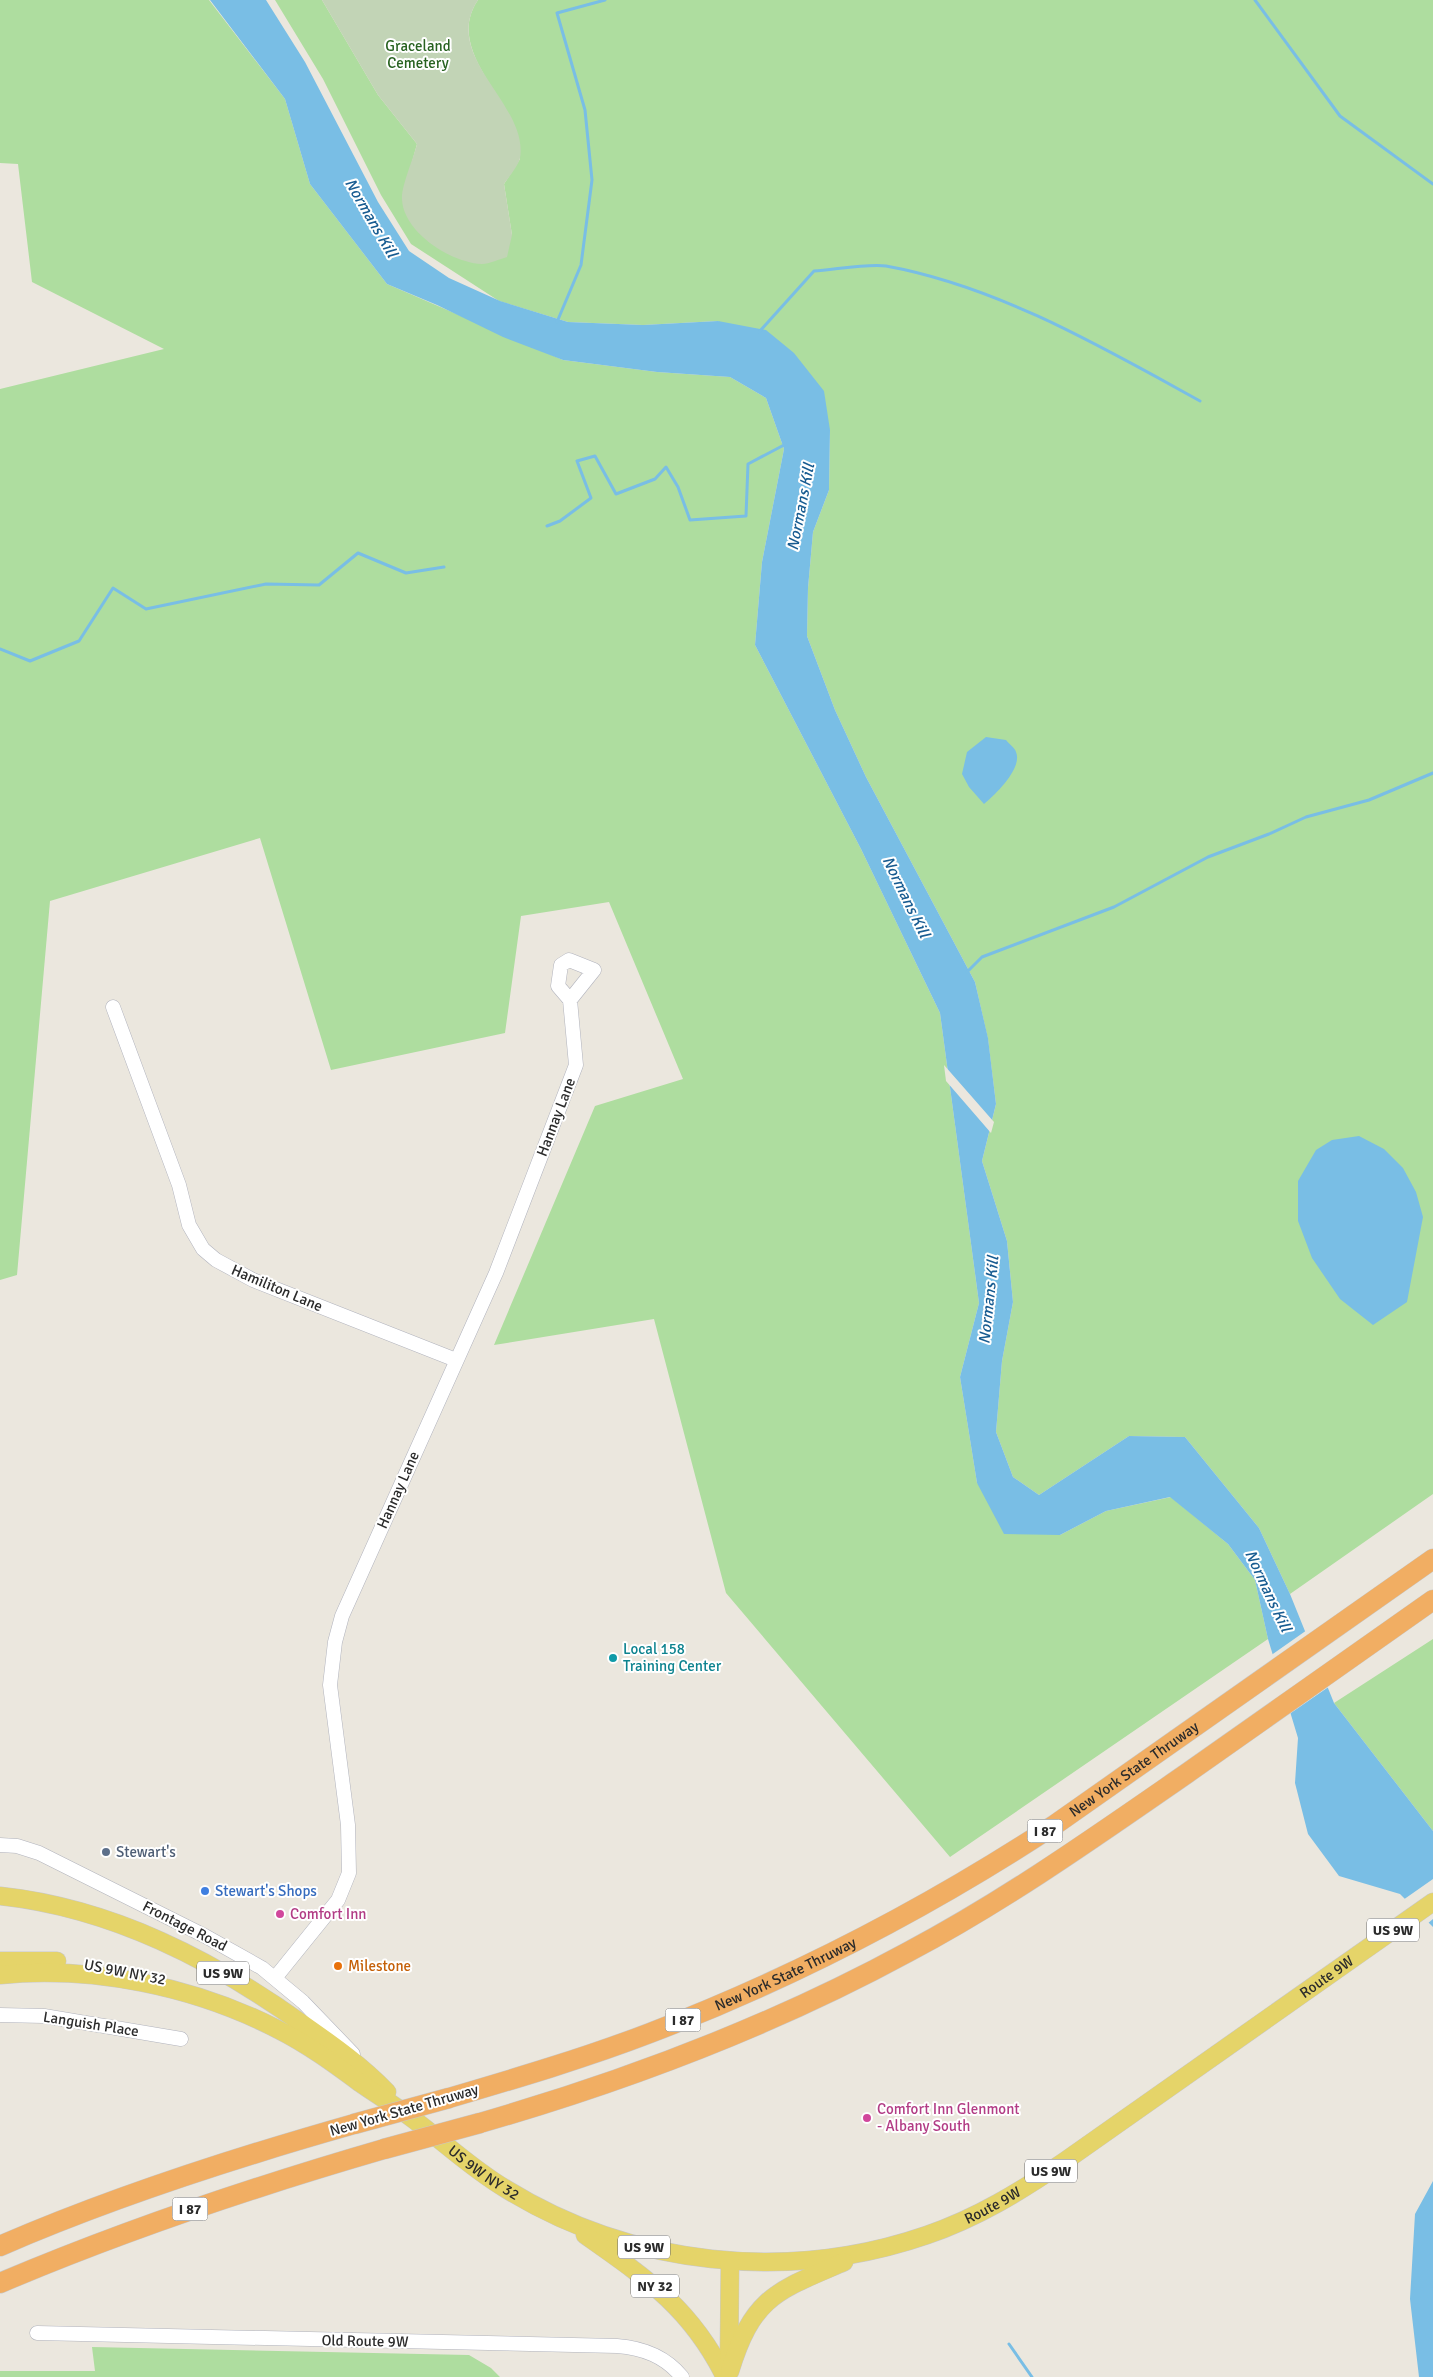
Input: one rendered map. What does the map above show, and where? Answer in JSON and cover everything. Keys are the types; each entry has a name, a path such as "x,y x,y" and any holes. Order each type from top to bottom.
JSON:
{"highway":[{"name":"New York State Thruway","path":"0,2246 76,2215 187,2175 354,2124 536,2072 649,2034 757,1989 842,1949 925,1905 1056,1824 1429,1562"},
{"name":"I 87","path":"0,2283 89,2246 199,2206 384,2149 587,2091 661,2065 764,2023 849,1983 920,1946 1009,1894 1075,1852 1433,1600"}],"main road":[{"name":"US 9W","path":"0,1896 48,1903 86,1912 161,1940 266,1999 366,2070 411,2118"},
{"name":"Route 9W","path":"562,2219 642,2247 692,2257 730,2261 812,2260 869,2251 944,2228 988,2209 1017,2193 1433,1902"},
{"name":"US 9W NY 32","path":"0,1961 69,1962 138,1972 194,1986 243,2013"},
{"name":"US 9W","path":"0,1975 71,1973 122,1979 191,1996 243,2013 311,2048 411,2118"},
{"name":"US 9W NY 32","path":"411,2118 491,2180 533,2205 562,2219"},
{"name":"NY 32","path":"562,2219 640,2275 673,2302 704,2338 729,2375"},
{"path":"729,2375 738,2346 747,2326 766,2302 784,2290 869,2251"},
{"path":"729,2375 730,2261"}],"street":[{"name":"Hannay Lane","path":"275,1978 338,1900 349,1873 348,1825 330,1685 335,1642 342,1616 496,1273 576,1066 570,1000"},
{"name":"Hamiliton Lane","path":"113,1008 179,1185 188,1225 203,1249 216,1260 253,1280 456,1360"},
{"name":"Frontage Road","path":"0,1845 17,1846 39,1854 205,1936 275,1978 314,2011 366,2070"},
{"name":"Languish Place","path":"0,2015 44,2016 181,2039"},
{"name":"Old Route 9W","path":"37,2333 617,2346 650,2352 665,2360 682,2377"}],"green space":[{"path":"0,0 209,0 285,99 310,184 387,284 563,360 657,372 730,377 766,398 784,449 762,562 755,645 861,849 940,1013 979,1303 960,1377 977,1483 1060,1535 1106,1511 1171,1497 1228,1544 1255,1580 1268,1639 950,1857 726,1593 654,1319 494,1345 595,1106 683,1079 609,902 521,916 505,1033 331,1070 260,838 50,901 17,1275 0,1280 0,389 164,349 32,282 18,164 0,163"},
{"path":"275,0 322,0 378,95 417,144 402,198 512,235 504,184 520,159 512,122 478,63 472,47 469,32 470,16 478,0 1433,0 1433,1494 1290,1594 1259,1528 1185,1437 1129,1436 1039,1495 1013,1477 996,1432 1002,1361 1013,1302 1007,1241 982,1161 996,1104 988,1039 975,982 866,777 835,710 807,636 808,588 813,532 829,490 830,430 718,321 643,325 568,322 499,301 411,244 381,195 323,79"},
{"name":"Graceland Cemetery","path":"322,0 478,0 469,21 470,41 477,61 512,119 519,138 520,158 504,184 512,235 507,257 482,264 457,258 431,244 411,223 404,211 402,194 417,144 378,95"},
{"path":"1433,1639 1433,1831 1334,1703"},
{"path":"92,2347 469,2355 491,2368 500,2377 0,2377 0,2371 95,2371"}],"water":[{"name":"Normans Kill","path":"210,0 266,0 305,62 378,202 409,251 449,278 500,301 568,322 643,325 718,321 766,330 794,353 824,391 830,430 829,490 813,532 808,588 807,636 835,710 866,777 975,982 988,1038 996,1104 982,1161 1007,1241 1013,1302 1002,1361 996,1432 1013,1477 1039,1495 1129,1436 1185,1437 1259,1528 1290,1594 1334,1703 1433,1831 1433,1927 1400,1894 1339,1876 1308,1834 1295,1783 1298,1738 1268,1639 1255,1580 1228,1544 1170,1497 1106,1511 1060,1535 1004,1534 977,1483 960,1377 979,1303 940,1013 861,849 755,645 762,562 784,449 766,398 730,377 657,372 563,360 503,337 437,305 387,284 310,184 285,99"},
{"path":"986,737 1006,740 1015,751 1017,758 1007,781 984,804 969,787 962,774 967,752"},
{"path":"1359,1136 1384,1149 1403,1168 1416,1192 1423,1217 1407,1302 1373,1325 1340,1299 1312,1258 1298,1221 1298,1181 1316,1150 1332,1140"},
{"path":"1433,2181 1433,2377 1419,2377 1410,2299 1415,2214"}],"pier":[{"path":"944,1065 994,1122 991,1133 946,1081"},
{"path":"1307,1630 1330,1686 1288,1715 1270,1656"},
{"path":"1433,1879 1433,1919 1427,1924 1403,1900"}],"waterway":[{"path":"557,322 581,265 592,180 585,110 557,13 605,0"},
{"path":"1255,0 1340,116 1433,184"},
{"path":"759,332 814,271 861,266 886,266 927,275 1008,303 1087,340 1200,401"},
{"path":"547,526 560,521 591,498 577,461 595,456 616,494 655,479 666,467 678,487 690,520 746,516 748,464 784,445"},
{"path":"0,649 30,661 79,641 113,588 146,609 266,584 319,585 358,553 406,573 444,567"},
{"path":"967,972 982,957 1114,907 1208,857 1269,834 1306,817 1369,800 1433,773"},
{"path":"1009,2344 1032,2377"}],"place":[{"name":"Local 158 Training Center","path":"613,1658"},
{"name":"Stewart's","path":"106,1852"},
{"name":"Stewart's Shops","path":"205,1891"},
{"name":"Comfort Inn","path":"280,1914"},
{"name":"Milestone","path":"338,1966"},
{"name":"Comfort Inn Glenmont - Albany South","path":"867,2118"}]}
